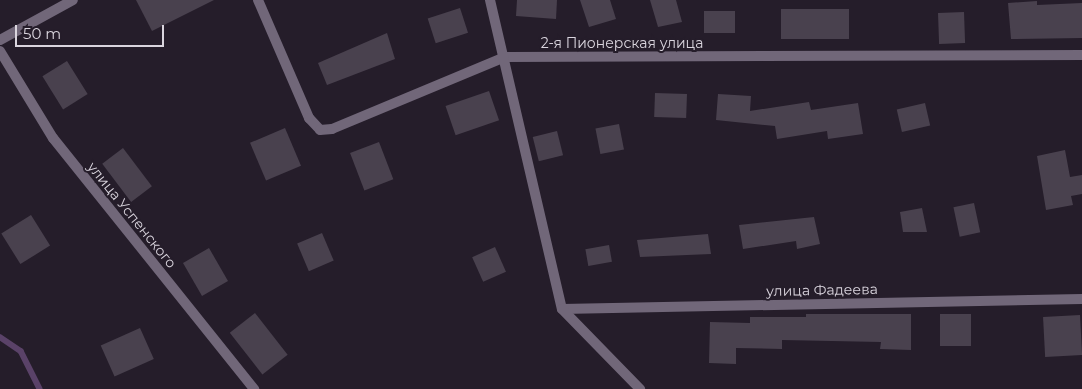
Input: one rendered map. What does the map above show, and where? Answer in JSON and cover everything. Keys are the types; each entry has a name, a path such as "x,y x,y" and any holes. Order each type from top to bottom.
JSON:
{"street":[{"path":"0,40 73,0"},
{"name":"2-я Пионерская улица","path":"258,0 309,118 320,130 332,129 505,57 1082,55"},
{"path":"490,0 505,57 562,309 640,389"},
{"name":"улица Успенского","path":"0,52 53,138 254,389"},
{"name":"улица Фадеева","path":"562,309 1082,300"}],"building":[{"path":"136,0 214,0 152,31"},
{"path":"517,0 557,0 556,19 516,16"},
{"path":"580,0 610,0 616,19 589,27"},
{"path":"650,0 676,0 682,22 658,27"},
{"path":"1037,1 1037,5 1082,3 1082,38 1011,39 1008,3"},
{"path":"460,8 468,33 436,43 428,19"},
{"path":"781,9 849,9 849,39 781,39"},
{"path":"704,11 735,11 735,33 704,33"},
{"path":"964,12 965,43 939,44 938,13"},
{"path":"387,33 395,59 327,85 318,63"},
{"path":"67,61 88,94 63,109 42,76"},
{"path":"489,91 499,120 456,135 446,106"},
{"path":"655,93 687,94 686,118 654,117"},
{"path":"718,94 751,96 750,111 809,102 811,110 858,103 863,134 828,139 827,131 777,139 775,126 716,120"},
{"path":"925,103 930,125 902,132 897,110"},
{"path":"619,124 624,150 600,154 595,129"},
{"path":"285,128 301,166 266,181 250,143"},
{"path":"557,131 563,155 539,161 533,137"},
{"path":"379,142 393,179 364,190 350,153"},
{"path":"123,148 152,186 131,202 102,164"},
{"path":"1065,150 1070,177 1082,175 1082,194 1071,196 1073,205 1046,210 1037,156"},
{"path":"974,203 980,232 960,237 953,207"},
{"path":"922,208 927,232 903,232 900,212"},
{"path":"31,215 50,246 20,264 1,234"},
{"path":"814,217 820,244 797,249 796,241 743,249 739,225"},
{"path":"322,233 334,261 309,271 297,244"},
{"path":"708,234 711,254 640,257 637,240"},
{"path":"609,245 612,262 588,266 585,249"},
{"path":"495,247 506,272 483,282 472,257"},
{"path":"209,248 228,281 202,296 183,263"},
{"path":"255,313 288,355 262,374 230,333"},
{"path":"806,314 911,314 911,350 880,349 881,342 782,340 782,349 736,348 736,364 709,363 710,322 750,323 750,317 806,317"},
{"path":"940,314 971,314 971,346 940,346"},
{"path":"1080,315 1082,355 1045,357 1043,317"},
{"path":"140,328 154,359 115,377 101,345"}],"waterway":[{"path":"0,337 21,351 40,389"}]}
